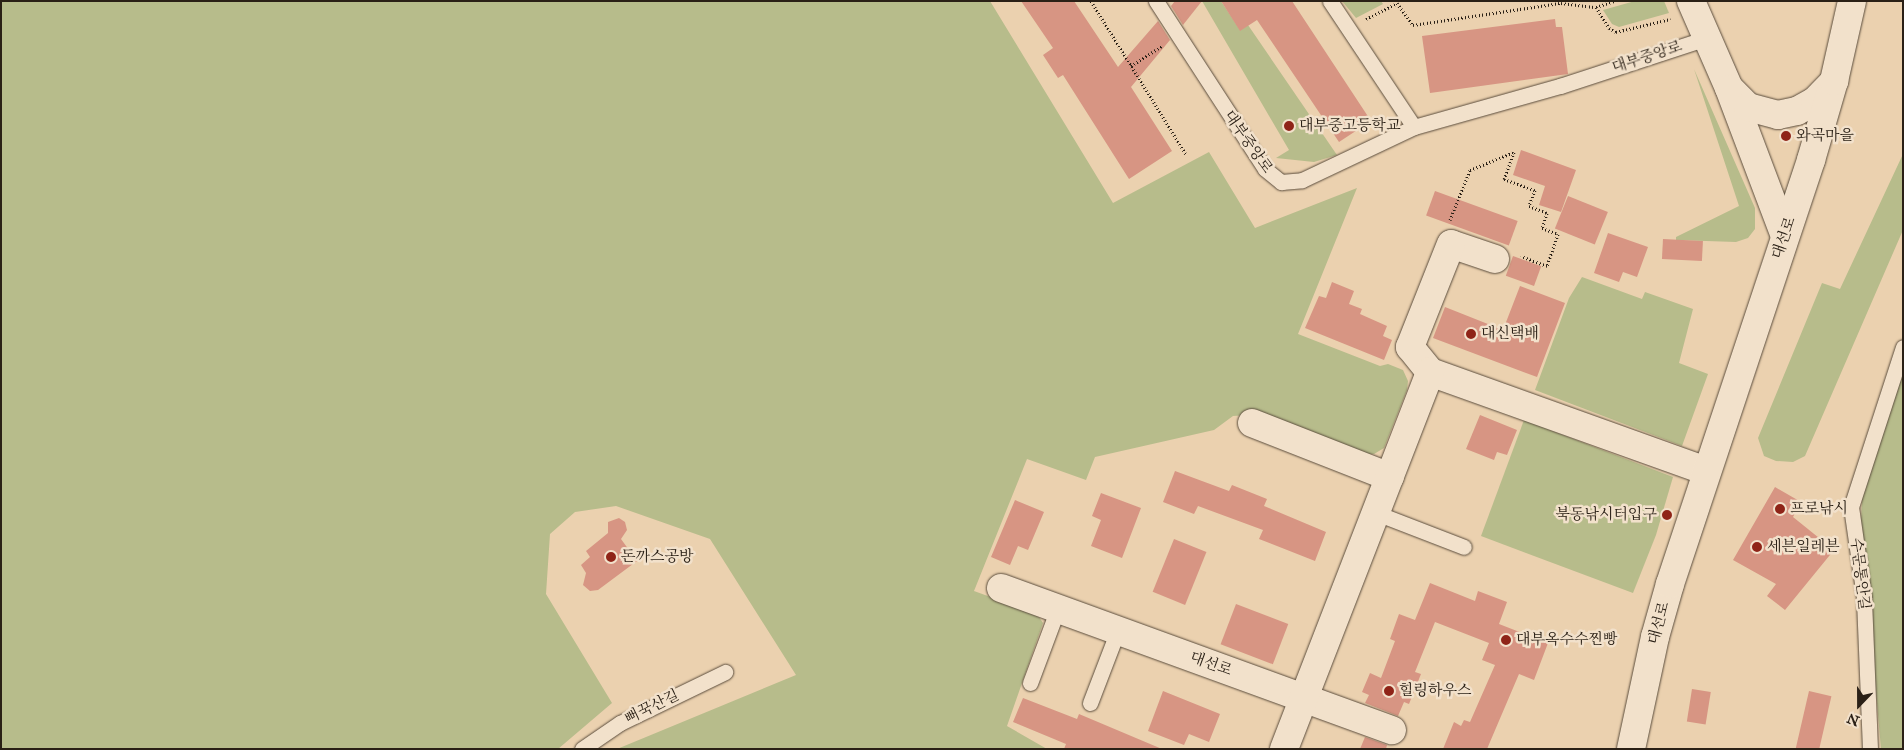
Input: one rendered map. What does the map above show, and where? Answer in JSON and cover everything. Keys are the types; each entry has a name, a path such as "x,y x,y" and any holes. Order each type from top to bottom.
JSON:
{"street":[{"name":"대선로","path":"1632,749 1655,637 1834,81 1852,1"},
{"path":"1686,9 1707,38 1729,88 1785,236"},
{"path":"1729,88 1748,108 1778,115 1797,111 1815,101 1834,81"},
{"path":"1493,258 1451,244 1410,347 1430,372 1707,471"},
{"path":"1284,749 1430,372"},
{"path":"1252,423 1390,477"},
{"name":"대선로","path":"1001,588 1392,730"}],"lane":[{"name":"대부중앙로","path":"1156,1 1264,169 1282,182 1302,180 1414,127 1560,86 1707,38"},
{"path":"1330,1 1414,127"},
{"name":"수문통안길","path":"1870,749 1864,597 1851,507 1903,347"},
{"path":"1376,513 1464,547"},
{"path":"1030,683 1058,608"},
{"path":"1090,703 1118,630"},
{"name":"뻐꾹산길","path":"582,749 620,723 725,672"}],"path":[{"path":"1091,1 1186,154"},
{"path":"1348,29 1397,3 1413,25 1561,3 1596,7 1614,1"},
{"path":"1596,7 1609,28 1616,32 1686,9"},
{"path":"1131,66 1178,34"},
{"path":"1451,244 1442,240 1470,170 1514,152 1504,178 1535,190 1529,206 1547,213 1542,228 1558,234 1547,266 1495,246 1493,258"}],"green space":[{"path":"1,1 990,1 1113,203 1209,152 1255,228 1357,188 1298,334 1380,366 1388,364 1403,370 1408,381 1407,390 1384,448 1374,454 1367,454 1265,414 1233,416 1214,430 1095,457 1086,480 1027,459 974,591 1037,614 1043,623 1007,726 1047,749 617,749 796,675 710,539 616,506 575,512 550,534 546,594 612,703 558,749 1,749"},
{"path":"1202,1 1221,1 1240,30 1248,25 1337,155 1314,162 1276,158 1289,150"},
{"path":"1342,1 1381,1 1383,4 1356,18"},
{"path":"1635,1 1664,1 1669,13 1619,27 1612,24 1603,10"},
{"path":"1694,69 1755,208 1755,229 1748,238 1736,242 1676,240 1676,237 1739,206"},
{"path":"1903,154 1903,230 1805,456 1793,462 1776,461 1764,456 1758,438 1822,283 1840,289"},
{"path":"1582,277 1642,299 1645,292 1693,309 1679,363 1708,374 1682,446 1535,390 1569,298"},
{"path":"1903,373 1903,749 1881,749 1861,521 1862,498"},
{"path":"1524,420 1673,477 1656,535 1633,593 1481,536"}],"building":[{"path":"1021,1 1074,1 1118,67 1158,21 1170,40 1131,87 1172,151 1129,179 1063,75 1058,78 1043,55 1053,48"},
{"path":"1175,1 1202,1 1183,25 1171,6"},
{"path":"1221,1 1292,1 1371,121 1339,142 1257,20 1240,31"},
{"path":"1555,19 1556,27 1562,27 1568,74 1430,93 1422,36"},
{"path":"1521,150 1576,170 1561,212 1539,205 1545,186 1513,175"},
{"path":"1435,191 1518,221 1509,246 1426,215"},
{"path":"1568,196 1608,212 1595,245 1555,228"},
{"path":"1608,233 1648,247 1637,277 1623,272 1619,282 1594,273"},
{"path":"1663,239 1703,241 1702,261 1662,259"},
{"path":"1513,256 1541,266 1534,286 1506,276"},
{"path":"1332,282 1354,291 1349,304 1362,309 1360,314 1387,326 1383,336 1392,340 1384,360 1305,328 1319,296 1326,298"},
{"path":"1520,286 1565,303 1537,377 1433,338 1445,307 1503,330"},
{"path":"1480,415 1517,430 1507,455 1497,452 1494,460 1466,449"},
{"path":"1175,471 1229,491 1232,485 1267,499 1264,506 1326,532 1315,561 1259,539 1263,530 1198,506 1194,514 1163,502"},
{"path":"1775,487 1801,502 1793,517 1834,550 1785,610 1767,596 1776,584 1733,560"},
{"path":"1101,493 1141,508 1122,558 1091,546 1101,520 1092,516"},
{"path":"1015,500 1044,512 1028,550 1018,546 1010,565 991,557"},
{"path":"619,518 625,522 627,530 621,539 637,561 598,590 590,591 583,585 586,573 581,565 590,557 586,551 608,533 608,522"},
{"path":"1174,539 1206,552 1185,605 1153,592"},
{"path":"1430,583 1475,601 1478,591 1507,602 1499,624 1548,643 1534,680 1519,674 1487,749 1443,749 1454,722 1461,726 1464,720 1470,722 1495,665 1482,660 1489,643 1435,622 1415,672 1421,674 1409,704 1404,702 1398,716 1365,703 1369,695 1362,692 1370,673 1381,678 1395,641 1390,639 1399,614 1415,620"},
{"path":"1236,604 1288,624 1273,664 1221,644"},
{"path":"1692,689 1711,692 1706,725 1687,722"},
{"path":"1163,691 1220,714 1209,742 1189,734 1184,745 1148,731"},
{"path":"1809,691 1831,696 1819,749 1796,749"},
{"path":"1023,698 1077,719 1079,714 1162,749 1064,749 1066,744 1013,722"},
{"path":"1365,737 1387,745 1386,749 1360,749"}],"place":[{"name":"대부중고등학교","path":"1289,126"},
{"name":"와곡마을","path":"1786,136"},
{"name":"대신택배","path":"1471,334"},
{"name":"프로낚시","path":"1780,509"},
{"name":"북동낚시터입구","path":"1667,515"},
{"name":"세븐일레븐","path":"1757,547"},
{"name":"돈까스공방","path":"611,557"},
{"name":"대부옥수수찐빵","path":"1506,640"},
{"name":"힐링하우스","path":"1389,691"}]}
